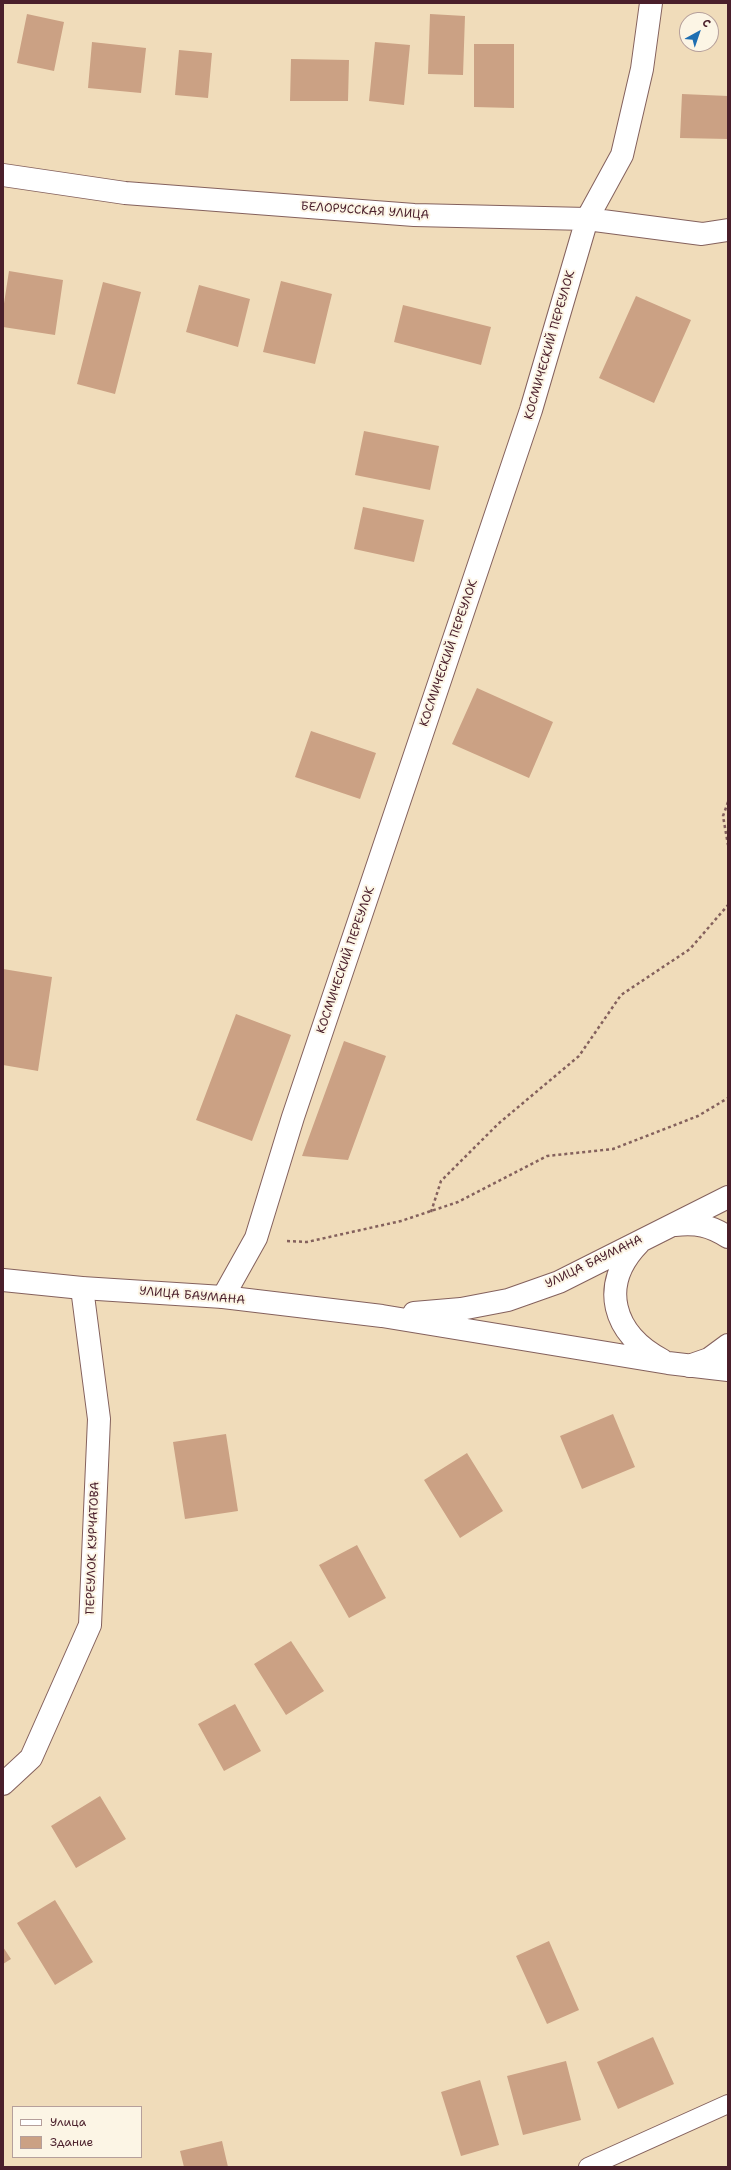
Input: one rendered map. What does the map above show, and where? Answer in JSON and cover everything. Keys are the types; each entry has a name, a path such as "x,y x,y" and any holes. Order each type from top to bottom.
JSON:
{"street":[{"name":"КОСМИЧЕСКИЙ ПЕРЕУЛОК","path":"223,1297 256,1238 293,1117 531,410 587,219 622,155 642,69 651,3"},
{"name":"БЕЛОРУССКАЯ УЛИЦА","path":"3,175 132,194 414,215 587,219 702,234 728,230"},
{"name":"УЛИЦА БАУМАНА","path":"382,1316 461,1309 508,1300 559,1282 645,1237 728,1197"},
{"path":"670,1226 694,1223 716,1229 728,1237"},
{"path":"645,1237 630,1253 618,1272 615,1292 618,1315 629,1334 646,1351 678,1365 728,1370"},
{"name":"УЛИЦА БАУМАНА","path":"3,1280 82,1288 223,1297 382,1316 678,1365 709,1359 728,1345"},
{"name":"ПЕРЕУЛОК КУРЧАТОВА","path":"3,1784 30,1758 90,1625 99,1419 82,1288"}],"lane":[{"path":"588,2167 728,2104"}],"path":[{"path":"728,802 723,816 728,845"},
{"path":"431,1212 441,1181 498,1124 579,1056 621,995 690,949 728,906"},
{"path":"256,1238 307,1242 402,1221 458,1202 547,1156 613,1149 698,1116 728,1098"}],"building":[{"path":"27,14 64,22 54,71 17,63"},
{"path":"430,14 465,16 463,75 428,74"},
{"path":"92,42 146,48 141,93 88,88"},
{"path":"375,42 410,45 404,105 369,101"},
{"path":"474,44 514,44 514,108 474,107"},
{"path":"179,50 212,53 208,98 175,95"},
{"path":"291,59 349,60 348,101 290,101"},
{"path":"682,94 728,96 728,139 680,138"},
{"path":"9,271 63,280 55,335 3,327 3,310"},
{"path":"281,281 332,294 315,364 263,352"},
{"path":"103,282 141,292 115,394 77,384"},
{"path":"199,285 250,299 238,347 186,332"},
{"path":"636,296 691,320 654,403 599,378"},
{"path":"403,305 491,327 481,365 394,342"},
{"path":"364,431 439,446 430,490 355,475"},
{"path":"363,507 424,520 414,562 354,549"},
{"path":"477,688 553,722 529,778 452,744"},
{"path":"311,731 376,753 360,799 295,777"},
{"path":"3,969 52,977 38,1071 3,1065"},
{"path":"236,1014 291,1035 252,1141 196,1120"},
{"path":"344,1041 386,1056 348,1160 302,1156"},
{"path":"613,1414 635,1467 582,1489 560,1436"},
{"path":"226,1434 238,1511 185,1519 173,1442"},
{"path":"467,1453 503,1511 460,1538 424,1480"},
{"path":"357,1545 386,1598 349,1618 319,1565"},
{"path":"291,1641 324,1691 286,1715 254,1664"},
{"path":"235,1704 261,1751 224,1771 198,1724"},
{"path":"100,1796 126,1839 76,1868 51,1826"},
{"path":"55,1900 93,1962 55,1985 17,1923"},
{"path":"549,1941 579,2010 547,2024 516,1956"},
{"path":"3,1947 11,1959 3,1964"},
{"path":"653,2037 674,2084 618,2109 597,2062"},
{"path":"566,2061 581,2120 523,2135 507,2076"},
{"path":"480,2080 499,2145 461,2156 441,2092"},
{"path":"222,2141 228,2167 184,2167 180,2151"}]}
